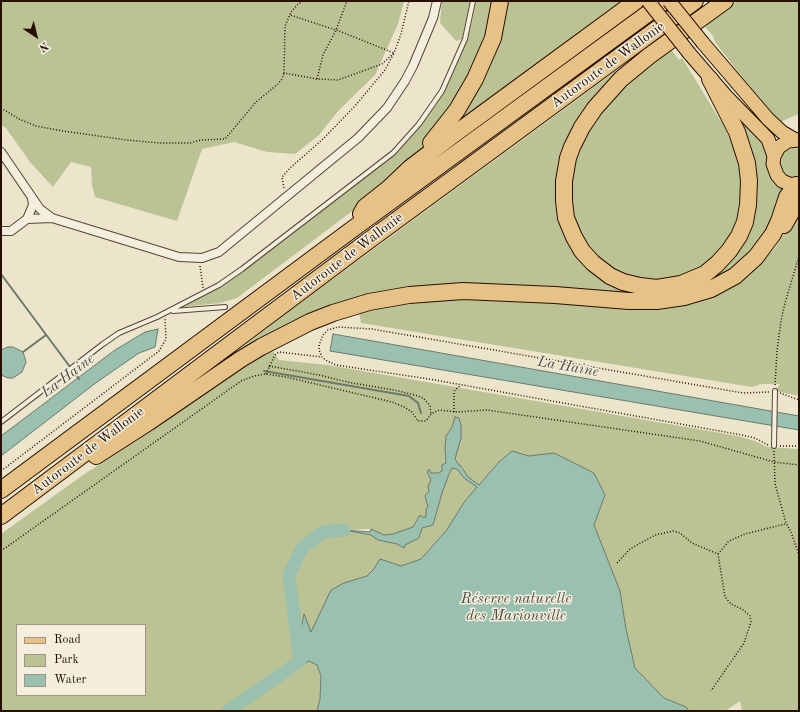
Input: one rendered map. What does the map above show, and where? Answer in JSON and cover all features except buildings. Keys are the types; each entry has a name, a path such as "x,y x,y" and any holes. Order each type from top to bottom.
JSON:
{"highway":[{"path":"410,168 445,126 467,94 482,65 490,44 500,1"},
{"path":"354,228 365,207 389,188 410,168 473,119 636,1"},
{"name":"Autoroute de Wallonie","path":"1,490 354,228 665,1"},
{"name":"Autoroute de Wallonie","path":"1,516 364,244 695,1"},
{"path":"710,78 737,132 747,163 749,181 748,205 745,222 739,236 724,258 711,269 698,277 681,284 657,288 623,282 610,276 598,268 582,251 566,218 564,181 568,158 572,147 582,127 595,108 621,79 649,56 725,1"},
{"path":"765,246 778,224 787,197 797,185"},
{"path":"64,469 84,464 117,444 235,363 261,347 310,322 333,313 369,302 389,298 463,291 527,293 629,301 657,301 697,294 724,283 747,267 783,227 793,209 799,203"}],"main road":[{"path":"648,1 710,78 768,139 774,156 773,164 777,175 785,182 797,185"},
{"path":"669,1 703,44 768,119 782,132 796,140"},
{"path":"774,156 782,144 796,140"}],"street":[{"path":"27,219 52,218 179,257 202,258 219,252 358,138 387,108 405,82 416,60 433,18 437,1"},
{"path":"1,152 40,209 52,218"},
{"path":"1,231 11,231 27,219 33,205 32,197"}],"lane":[{"path":"1,422 103,344 119,334 165,313 219,285 382,162 403,143 424,118 442,91 465,39 473,1"},
{"path":"165,313 185,309 225,307"},
{"path":"774,446 775,391"}],"path":[{"path":"1,108 19,119 36,126 106,138 160,143 190,143 201,140 225,139 256,102 282,79 284,73 285,26 290,15 298,4 303,1"},
{"path":"317,79 323,55 336,30 347,1"},
{"path":"288,196 282,177 322,140 355,106 385,70 394,53 401,34 409,1"},
{"path":"290,15 336,30 394,53"},
{"path":"284,73 317,79 338,80 359,74 382,64 394,53"},
{"path":"775,391 780,321 784,303 799,256"},
{"path":"199,296 203,290 199,268 202,258"},
{"path":"1,471 159,351 166,339 165,313"},
{"path":"799,400 775,391 743,393 372,329 338,327 328,330 323,335 319,345 319,350 322,357 336,365 461,385 742,435 755,438 766,445 799,446"},
{"path":"266,374 275,355 279,352 322,357"},
{"path":"269,366 415,395 423,398 427,402 430,406 431,414"},
{"path":"1,551 241,381 254,376 266,374 286,377 392,402 404,406 412,412 418,421 426,421 431,414 439,410 454,412 486,410 700,441 774,462 799,465"},
{"path":"454,412 454,393 461,385"},
{"path":"774,446 775,484 786,523 791,532 799,555"},
{"path":"711,691 744,643 751,622 750,616 742,609 731,604 725,597 718,554 729,541 745,534 786,523"},
{"path":"617,563 630,550 655,535 673,531 680,534 692,543 718,554"}],"green space":[{"path":"1,1 404,1 398,24 375,75 338,111 319,135 295,154 267,152 234,142 202,149 177,221 95,197 92,185 91,167 71,162 53,187 30,162 6,128 1,125"},
{"path":"442,1 471,1 462,39 456,41 440,23"},
{"path":"475,1 493,1 484,40 476,64 432,137 413,158 359,206 237,298 220,303 182,307 220,287 396,153 423,123 440,99 465,45 472,21"},
{"path":"504,1 623,1 454,125"},
{"path":"737,1 799,1 799,114 780,122 738,72 715,42 713,36 703,25"},
{"path":"662,37 580,123 563,219 609,279 691,284 749,216 737,121 741,116 763,137 785,190 775,218 750,256 721,279 672,293 400,291 222,363 284,315"},
{"path":"671,49 679,60 682,58 725,128 735,151 741,176 741,199 737,219 730,238 710,261 693,272 674,278 654,280 637,279 620,273 605,265 590,250 580,235 574,220 571,202 571,179 576,157 585,136 598,115 615,95 637,74"},
{"path":"799,147 799,177 797,178 787,175 783,170 781,163 782,157 786,151"},
{"path":"799,209 799,396 775,391 780,384 762,384 752,387 361,323 359,312 400,302 474,298 627,307 738,282 758,267 775,248"},
{"path":"273,351 279,360 328,365 738,436 755,441 767,447 799,449 799,711 742,711 740,701 725,711 689,711 686,707 664,698 635,669 626,629 620,591 594,525 605,495 554,453 529,456 512,451 499,462 479,485 468,477 462,466 459,466 455,459 461,438 453,422 452,427 446,436 446,463 442,471 438,473 431,473 428,476 431,479 429,491 425,496 428,507 426,509 426,517 422,517 420,515 413,527 409,529 402,537 393,534 384,535 371,529 347,530 371,535 378,540 405,545 419,538 422,528 433,525 442,493 452,468 457,469 464,478 477,487 465,501 446,531 421,559 401,566 380,559 367,576 344,583 310,633 304,615 298,645 300,661 301,665 309,661 317,665 321,677 320,699 317,711 1,711 1,534 83,475 142,437 217,382 248,362"}],"water":[{"path":"158,329 155,347 139,353 97,382 1,456 1,436 115,350 145,332"},
{"path":"333,334 799,416 799,430 330,351"},
{"path":"8,347 13,347 23,352 26,362 22,372 13,378 8,378 1,375 1,350"},
{"name":"Réserve naturelle des Marionville","path":"455,417 459,418 461,438 455,459 468,477 479,485 499,462 512,451 529,456 554,453 594,473 605,495 594,525 620,591 626,629 635,668 664,698 686,707 689,711 317,711 320,699 321,676 317,665 309,661 301,665 298,645 304,614 311,632 331,590 344,583 367,576 380,559 401,566 421,559 446,531 465,501 477,487 464,478 457,469 452,468 442,493 433,525 422,528 419,538 405,545 404,548 397,544 378,540 371,535 344,530 370,532 371,529 384,535 393,534 413,527 420,515 422,517 426,517 426,509 428,507 425,496 429,491 428,486 431,480 427,472 429,469 431,473 438,473 442,471 442,465 446,463 446,436 452,427"}],"waterway":[{"name":"La Haine","path":"1,274 79,379"},
{"path":"23,352 46,335"},
{"path":"264,371 409,396 418,403 421,413"},
{"path":"228,711 300,661 289,575 302,548 323,532 344,530"}]}
